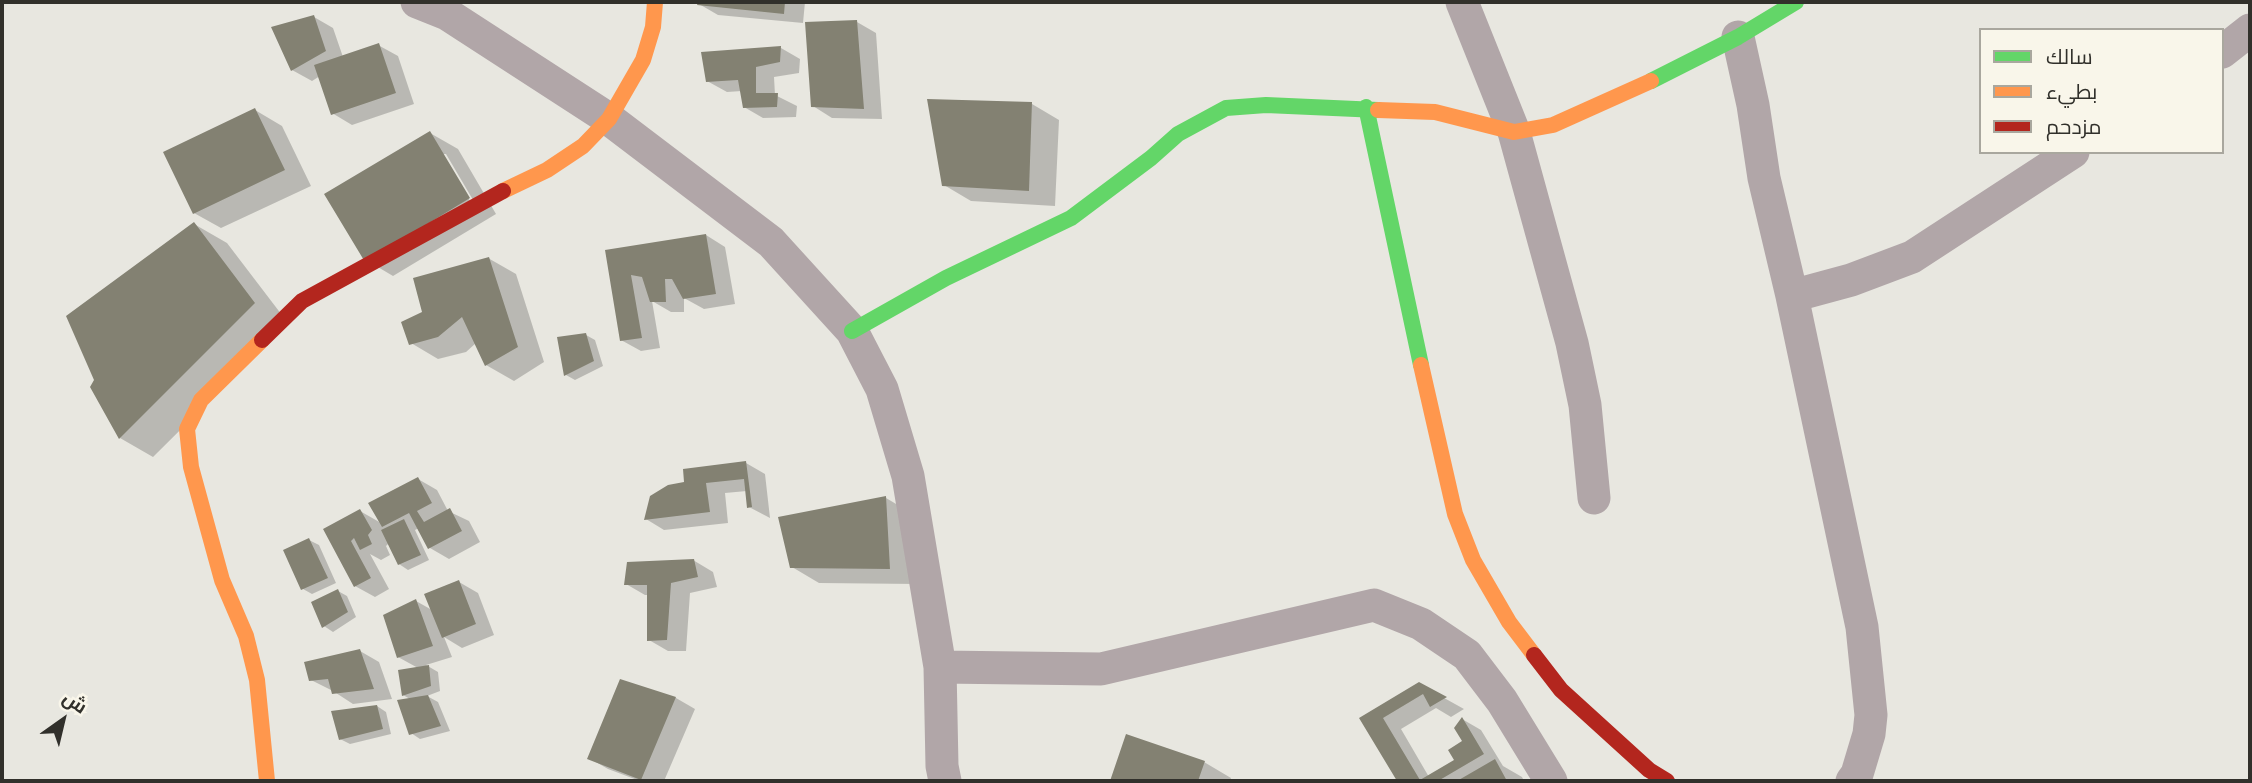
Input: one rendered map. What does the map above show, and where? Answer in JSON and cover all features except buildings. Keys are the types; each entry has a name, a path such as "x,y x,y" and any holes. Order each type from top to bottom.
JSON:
{"street":[{"path":"417,2 449,8 609,119 771,242 852,331 882,389 908,476 940,667 942,765 945,781"},
{"path":"267,781 257,680 246,636 222,580 191,467 187,429 201,400 302,301 476,204 547,170 583,146 609,119 643,60 653,27 655,2"},
{"path":"1462,2 1514,132 1572,343 1585,405 1594,498"},
{"path":"852,331 946,278 1071,218 1151,158 1178,134 1226,108 1266,105 1366,107 1435,112 1514,132 1553,125 1683,66 1796,2"},
{"path":"2224,50 2250,30"},
{"path":"1738,37 1753,105 1764,178 1792,296 1862,627 1871,715 1869,734 1857,774 1852,781"},
{"path":"1366,107 1443,468 1455,514 1473,560 1509,622 1561,690 1649,770 1667,781"},
{"path":"1792,296 1851,280 1912,257 2070,154"},
{"path":"940,667 1101,669 1374,605 1421,624 1467,655 1502,701 1551,781"}],"traffic: fast":[{"path":"1651,81 1738,37 1796,2"},
{"path":"852,331 946,278 1071,218 1151,158 1178,134 1226,108 1266,105 1378,110"},
{"path":"1366,107 1421,365"}],"traffic: slow":[{"path":"503,191 547,170 583,146 609,119 643,60 653,27 655,2"},
{"path":"1378,110 1435,112 1514,132 1553,125 1651,81"},
{"path":"262,340 201,400 187,429 191,467 222,580 246,636 257,680 267,781"},
{"path":"1421,365 1455,514 1473,560 1509,622 1534,655"}],"traffic: jam":[{"path":"262,340 302,301 503,191"},
{"path":"1534,655 1561,690 1649,770 1667,781"}]}
